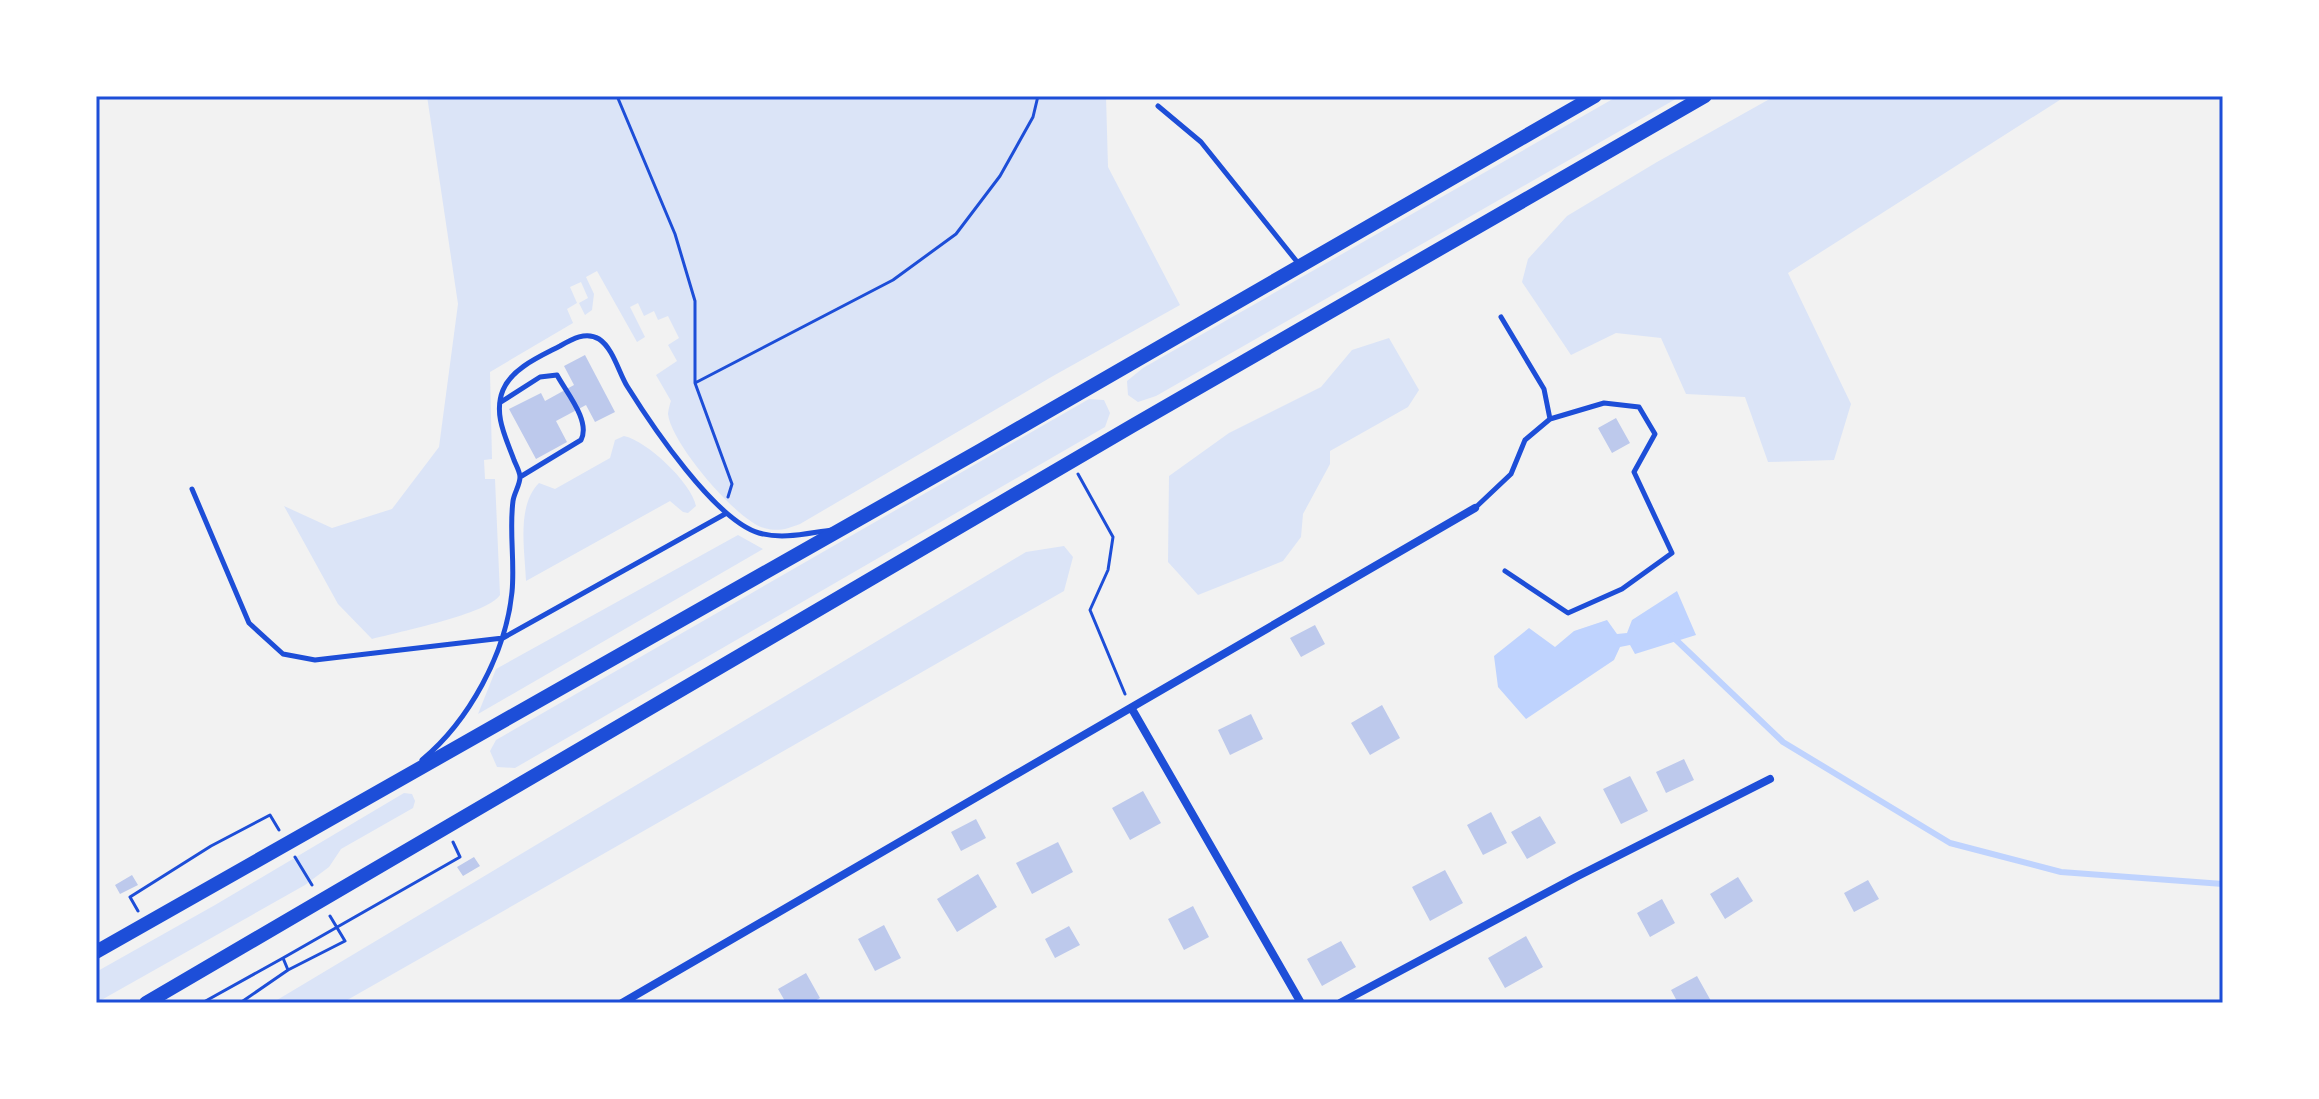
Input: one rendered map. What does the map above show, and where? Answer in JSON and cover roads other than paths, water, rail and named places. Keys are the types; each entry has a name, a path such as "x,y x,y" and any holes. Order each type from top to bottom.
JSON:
{"main road":[{"path":"96,952 1595,96"},
{"path":"146,1003 1072,461 1705,96"}],"street":[{"path":"622,1003 1475,508"},
{"path":"1132,709 1301,1003"},
{"path":"1340,1003 1576,877 1770,779"}],"lane":[{"path":"1158,106 1201,142 1300,265"},
{"path":"1501,317 1544,389 1550,419"},
{"path":"402,777 441,744 474,701 503,638 512,593 513,501 520,477 499,420 503,389 515,374 532,361 576,337 597,338 604,343 628,387 678,458 725,514 756,532 777,537 840,528"},
{"path":"501,402 540,377 557,375 583,423 581,440 520,477"},
{"path":"1475,508 1511,474 1525,440 1550,419 1604,403 1639,407 1655,434 1634,472 1672,553 1622,589 1568,613 1505,571"},
{"path":"192,489 249,623 283,654 315,660 503,638 725,514"}],"water":[{"path":"1677,591 1696,635 1635,654 1630,645 1620,647 1614,660 1526,719 1498,687 1494,656 1529,628 1555,647 1574,631 1607,620 1617,634 1627,633 1632,620"}],"waterway":[{"path":"1672,636 1783,742 1950,843 2061,872 2223,884"}]}
